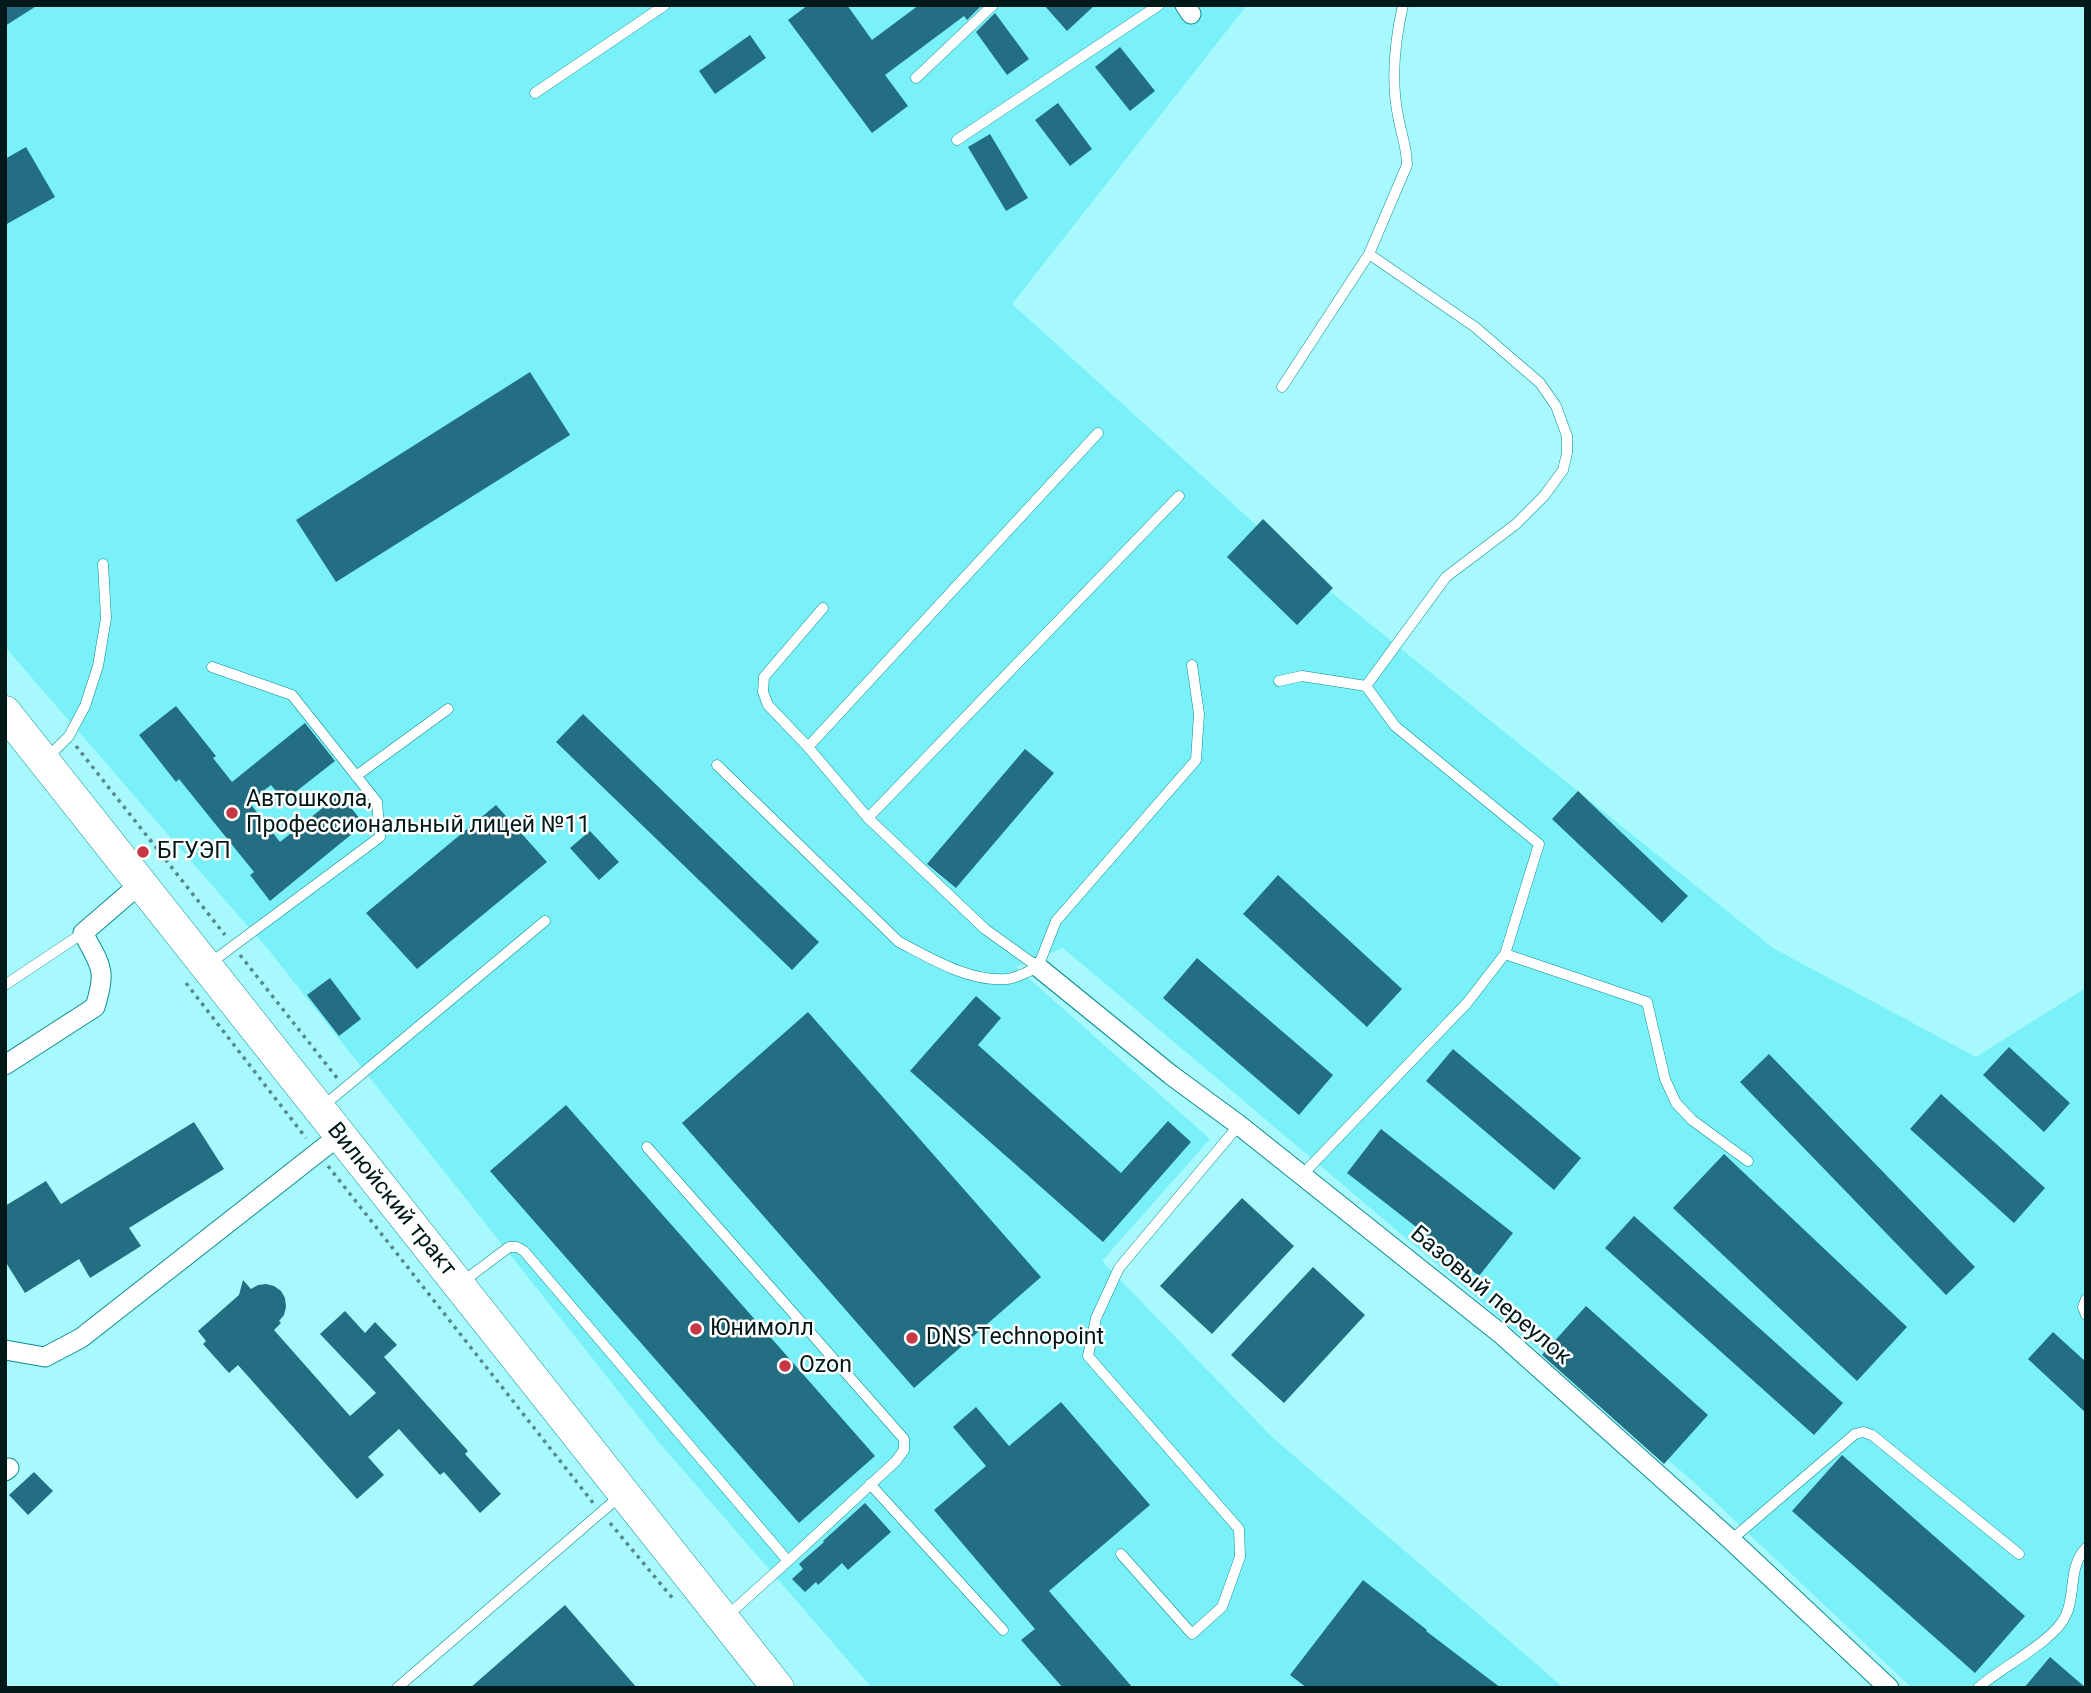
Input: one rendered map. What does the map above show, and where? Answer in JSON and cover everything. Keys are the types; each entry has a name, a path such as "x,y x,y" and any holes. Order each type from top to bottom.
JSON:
{"main road":[{"name":"Вилюйский тракт","path":"5,712 141,883 194,972 319,1109 329,1144 458,1284 612,1503 724,1619 778,1688"}],"street":[{"path":"5,1065 96,1007 102,987 102,968 83,933 141,883"},
{"name":"Базовый переулок","path":"1038,967 1501,1334 1731,1540 1889,1688"},
{"path":"5,1350 45,1357 80,1338 329,1144"}],"lane":[{"path":"535,93 665,5"},
{"path":"916,78 993,5"},
{"path":"957,140 1159,5"},
{"path":"1282,387 1369,254 1407,165 1407,153 1397,115 1395,78 1402,5"},
{"path":"1366,685 1446,577 1516,524 1544,496 1563,470 1567,453 1567,436 1556,406 1540,383 1475,327 1369,254"},
{"path":"808,747 1098,433"},
{"path":"868,818 1179,496"},
{"path":"44,761 69,736 85,706 98,666 106,618 103,564"},
{"path":"824,608 764,677 763,692 768,705 808,747 868,818 985,929 1038,967"},
{"path":"717,765 899,942 936,961 977,977 1009,979 1038,967 1056,921 1196,760 1199,714 1192,665"},
{"path":"194,972 380,836 377,802 292,695 212,667"},
{"path":"1279,681 1302,676 1366,685 1395,726 1539,844 1504,954 1467,1003 1302,1175"},
{"path":"356,776 449,709"},
{"path":"319,1109 545,921"},
{"path":"5,985 83,933"},
{"path":"1504,954 1647,1002 1665,1079 1676,1103 1692,1120 1748,1161"},
{"path":"1121,1554 1192,1634 1222,1607 1240,1557 1239,1529 1088,1356 1096,1318 1119,1268 1239,1125"},
{"path":"647,1147 904,1439 904,1450 724,1619"},
{"path":"458,1284 509,1247 524,1251 788,1560"},
{"path":"2086,1299 2083,1307 2086,1314"},
{"path":"1731,1540 1855,1434 1863,1432 1872,1435 2019,1554"},
{"path":"870,1484 1003,1630"},
{"path":"397,1688 612,1503"},
{"path":"1978,1688 2054,1633 2066,1615 2077,1557 2086,1548"}],"path":[{"path":"69,736 345,1088"},
{"path":"194,972 612,1503 679,1605"}],"shaded area":[{"path":"5,5 1247,5 1012,304 1328,590 1773,948 1976,1057 2086,988 2086,1688 1912,1688 1694,1482 1063,948 1016,967 1210,1139 1102,1261 1271,1436 1564,1688 872,1688 657,1440 271,953 5,647"}],"building":[{"path":"5,5 38,5 5,26"},
{"path":"808,5 847,5 872,40 919,5 982,5 967,20 964,16 885,75 908,106 872,133 788,20"},
{"path":"1044,5 1095,5 1067,31"},
{"path":"995,13 1029,59 1007,75 976,32"},
{"path":"750,35 766,58 715,94 699,71"},
{"path":"1120,47 1155,91 1130,111 1095,67"},
{"path":"1058,103 1092,149 1070,166 1035,120"},
{"path":"990,134 1028,198 1006,211 968,147"},
{"path":"26,147 55,197 5,225 5,159"},
{"path":"530,372 570,435 336,582 296,520"},
{"path":"1263,519 1333,588 1297,625 1227,557"},
{"name":"Автошкола, Профессиональный лицей №11","path":"176,706 216,756 213,758 232,782 305,723 335,761 284,801 271,785 249,802 280,842 340,794 364,824 270,901 250,875 254,872 179,779 176,782 139,735"},
{"path":"583,714 819,942 792,970 556,742"},
{"path":"1025,749 1054,773 956,888 927,864"},
{"path":"1578,791 1688,896 1662,923 1552,819"},
{"path":"496,805 547,862 417,969 366,913"},
{"path":"590,831 619,862 599,880 570,848"},
{"path":"1278,875 1402,989 1367,1027 1243,914"},
{"path":"1197,958 1333,1075 1299,1115 1163,998"},
{"path":"330,978 361,1019 339,1036 307,995"},
{"path":"976,996 1001,1018 978,1045 1121,1173 1168,1121 1191,1142 1103,1242 910,1071"},
{"path":"808,1012 1041,1277 914,1388 682,1123"},
{"path":"2009,1047 2070,1103 2044,1132 1983,1075"},
{"path":"1453,1049 1581,1158 1554,1190 1426,1081"},
{"path":"1769,1054 1975,1267 1946,1295 1740,1082"},
{"path":"1941,1094 2045,1188 2014,1223 1910,1129"},
{"name":"Юнимолл","path":"566,1105 875,1456 799,1523 490,1171"},
{"path":"194,1122 224,1169 129,1228 141,1246 90,1278 79,1259 25,1293 5,1261 5,1206 46,1181 61,1204"},
{"path":"1381,1129 1513,1233 1479,1276 1347,1173"},
{"path":"1724,1154 1907,1327 1857,1381 1673,1208"},
{"path":"1242,1198 1294,1246 1212,1334 1160,1286"},
{"path":"1634,1216 1843,1403 1814,1435 1605,1248"},
{"path":"1313,1267 1365,1315 1284,1403 1231,1355"},
{"path":"243,1280 251,1289 266,1284 281,1291 286,1307 279,1321 281,1323 274,1330 350,1416 376,1393 320,1334 345,1311 365,1333 375,1322 397,1345 384,1357 468,1451 465,1454 501,1494 480,1513 444,1472 440,1475 399,1429 368,1457 384,1475 357,1499 238,1365 229,1373 203,1344 206,1341 198,1331 239,1295"},
{"path":"1586,1306 1708,1415 1664,1464 1542,1355"},
{"path":"2053,1332 2086,1362 2086,1413 2028,1359"},
{"path":"1061,1402 1150,1505 1049,1591 1133,1688 1063,1688 1021,1640 1035,1629 934,1510 986,1466 953,1427 976,1407 1009,1446"},
{"path":"1842,1455 2025,1616 1975,1673 1792,1511"},
{"path":"34,1472 53,1491 28,1515 9,1495"},
{"path":"865,1503 891,1532 848,1570 842,1563 818,1585 816,1582 805,1592 792,1579 803,1569 799,1564"},
{"path":"1363,1580 1501,1688 1307,1688 1290,1675"},
{"path":"565,1605 637,1688 470,1688"},
{"path":"2050,1657 2086,1688 2024,1688"}],"place":[{"name":"Автошкола, Профессиональный лицей №11","path":"232,813"},
{"name":"БГУЭП","path":"143,852"},
{"name":"Юнимолл","path":"696,1329"},
{"name":"DNS Technopoint","path":"912,1338"},
{"name":"Ozon","path":"785,1366"}]}
